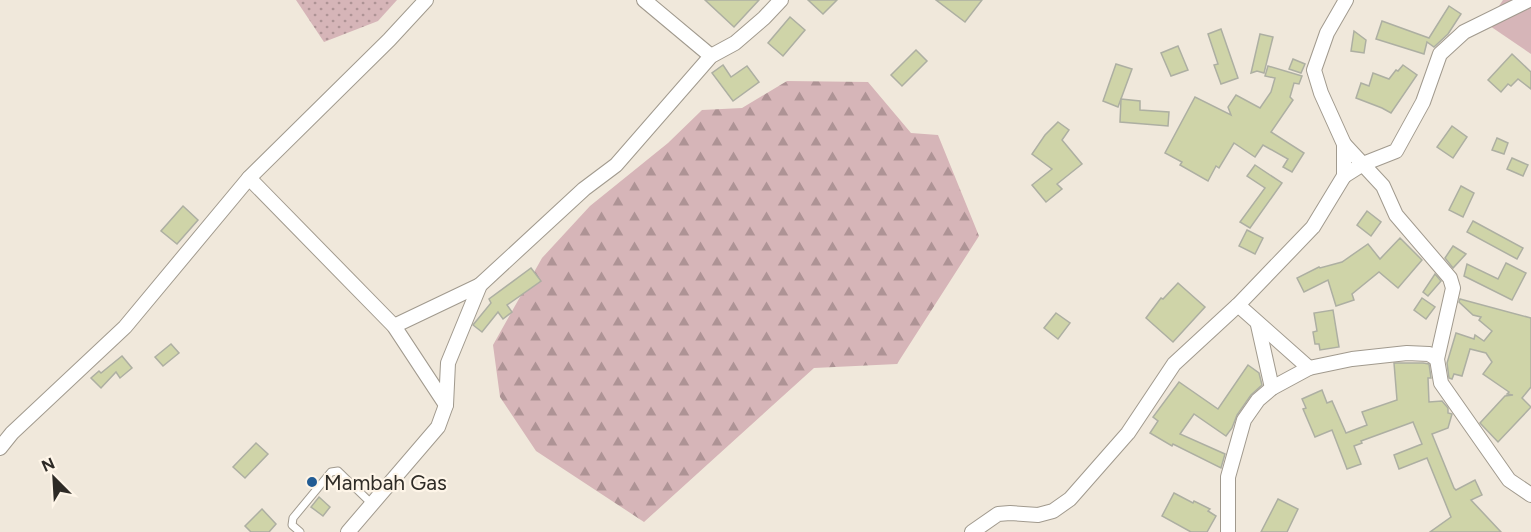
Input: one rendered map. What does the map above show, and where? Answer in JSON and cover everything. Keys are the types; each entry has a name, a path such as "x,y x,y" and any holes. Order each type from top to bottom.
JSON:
{"street":[{"path":"0,448 12,433 125,327 249,178 389,40 426,0"},
{"path":"644,0 711,56"},
{"path":"394,326 480,285 584,189 616,165 711,56 735,43 781,0"},
{"path":"1346,0 1327,33 1314,70 1321,93 1344,144 1383,186 1396,215 1450,278 1453,288 1437,359 1441,383 1509,480 1531,495"},
{"path":"972,532 998,514 1038,515 1053,511 1070,499 1128,433 1174,364 1238,305 1313,227 1344,177 1363,164 1396,151 1423,102 1440,54 1464,32 1529,0"},
{"path":"1344,144 1344,177"},
{"path":"249,178 394,326 446,405"},
{"path":"348,532 438,427 446,405 448,363 480,285"},
{"path":"1238,305 1309,369"},
{"path":"1258,325 1272,388"},
{"path":"1228,532 1228,477 1244,420 1258,400 1272,388 1309,369 1352,359 1407,353 1429,354 1437,359"}],"lane":[{"path":"300,532 292,525 293,518 331,472 338,471 372,504"}],"green space":[{"path":"296,0 397,0 378,21 324,42"},
{"path":"1503,0 1531,0 1531,54 1487,24"},
{"path":"787,81 868,82 911,133 938,135 979,236 897,364 814,368 644,522 536,451 500,397 493,345 542,258 590,206 668,143 702,110 742,108"}],"building":[{"path":"705,0 759,0 734,27"},
{"path":"808,0 837,0 823,14"},
{"path":"936,0 982,0 965,22"},
{"path":"1449,6 1461,14 1448,34 1434,47 1427,42 1424,54 1376,39 1382,21 1429,38"},
{"path":"790,17 805,30 783,56 768,43"},
{"path":"1221,29 1238,78 1221,84 1214,65 1218,64 1208,34"},
{"path":"1354,31 1366,40 1364,53 1351,51"},
{"path":"1260,34 1273,37 1264,73 1257,71 1251,73"},
{"path":"1178,46 1188,70 1171,76 1161,53"},
{"path":"916,50 927,61 902,86 891,75"},
{"path":"1512,54 1531,72 1531,89 1518,79 1511,86 1508,84 1501,92 1488,80"},
{"path":"1293,59 1305,64 1301,73 1289,69"},
{"path":"1116,64 1132,69 1118,107 1103,101"},
{"path":"723,65 731,77 747,66 759,82 733,101 712,73"},
{"path":"1403,65 1417,75 1391,113 1356,98 1361,83 1369,86 1373,73 1389,79"},
{"path":"1268,66 1302,76 1299,84 1294,83 1290,97 1293,100 1271,132 1304,153 1292,172 1283,167 1288,159 1263,145 1255,157 1234,143 1219,168 1216,166 1208,181 1180,165 1182,162 1165,153 1195,97 1231,115 1228,107 1236,95 1260,108 1271,92 1275,78 1265,76"},
{"path":"1121,99 1140,101 1140,110 1169,112 1168,126 1120,122"},
{"path":"1058,122 1069,130 1062,140 1082,164 1057,184 1062,189 1046,202 1032,185 1052,169 1032,154 1045,135"},
{"path":"1452,126 1467,137 1453,158 1437,147"},
{"path":"1497,138 1508,143 1504,154 1492,150"},
{"path":"1512,158 1528,165 1523,176 1507,169"},
{"path":"1255,165 1282,183 1250,228 1240,222 1265,188 1247,176"},
{"path":"1461,186 1474,193 1463,217 1449,210"},
{"path":"183,206 198,220 177,244 161,231"},
{"path":"1367,211 1381,222 1371,236 1357,225"},
{"path":"1473,221 1523,248 1517,259 1467,232"},
{"path":"1247,230 1263,238 1255,254 1239,246"},
{"path":"1400,238 1422,260 1398,288 1379,272 1352,294 1354,300 1336,306 1328,280 1304,292 1297,278 1319,267 1342,262 1368,244 1380,259"},
{"path":"1453,246 1466,254 1453,268 1445,258"},
{"path":"1506,263 1526,273 1512,300 1464,276 1467,264 1498,279"},
{"path":"531,268 541,281 507,305 512,312 503,319 498,312 482,332 473,325 491,303 489,299"},
{"path":"1435,274 1441,281 1428,296 1423,292"},
{"path":"1178,283 1205,307 1173,342 1146,318 1161,298 1163,299"},
{"path":"1422,298 1435,307 1426,319 1414,310"},
{"path":"1460,299 1531,318 1531,387 1522,398 1531,407 1498,442 1480,423 1505,396 1513,395 1507,394 1509,392 1483,374 1492,362 1486,353 1470,349 1462,376 1454,374 1452,379 1449,378 1447,363 1456,333 1474,339 1475,335 1484,341 1492,331 1479,320 1481,317 1473,315 1459,302"},
{"path":"1333,310 1339,347 1320,350 1319,344 1315,344 1313,332 1317,331 1314,313"},
{"path":"1056,313 1070,323 1058,339 1044,328"},
{"path":"171,344 179,353 163,366 155,357"},
{"path":"122,356 132,368 120,378 116,372 101,388 91,378"},
{"path":"1394,363 1429,364 1431,378 1428,378 1429,402 1442,401 1448,408 1448,413 1452,414 1448,428 1432,434 1454,488 1456,490 1475,480 1482,495 1471,500 1501,532 1430,532 1451,517 1427,458 1399,469 1394,455 1422,444 1413,422 1361,441 1362,443 1354,446 1361,464 1347,469 1332,430 1315,437 1303,409 1306,408 1302,399 1322,390 1327,403 1332,401 1346,433 1367,425 1362,412 1397,400"},
{"path":"1248,365 1259,373 1262,385 1251,395 1226,436 1194,414 1180,434 1225,454 1221,468 1173,444 1172,446 1150,433 1158,421 1153,417 1179,382 1218,409"},
{"path":"256,443 268,454 245,478 233,467"},
{"path":"1174,493 1210,509 1208,511 1216,516 1207,532 1191,532 1162,516"},
{"path":"319,497 330,507 323,516 311,507"},
{"path":"1278,499 1298,509 1287,532 1261,532"},
{"path":"262,509 276,524 269,532 251,532 245,526"}],"place":[{"name":"Mambah Gas","path":"312,482"}]}
